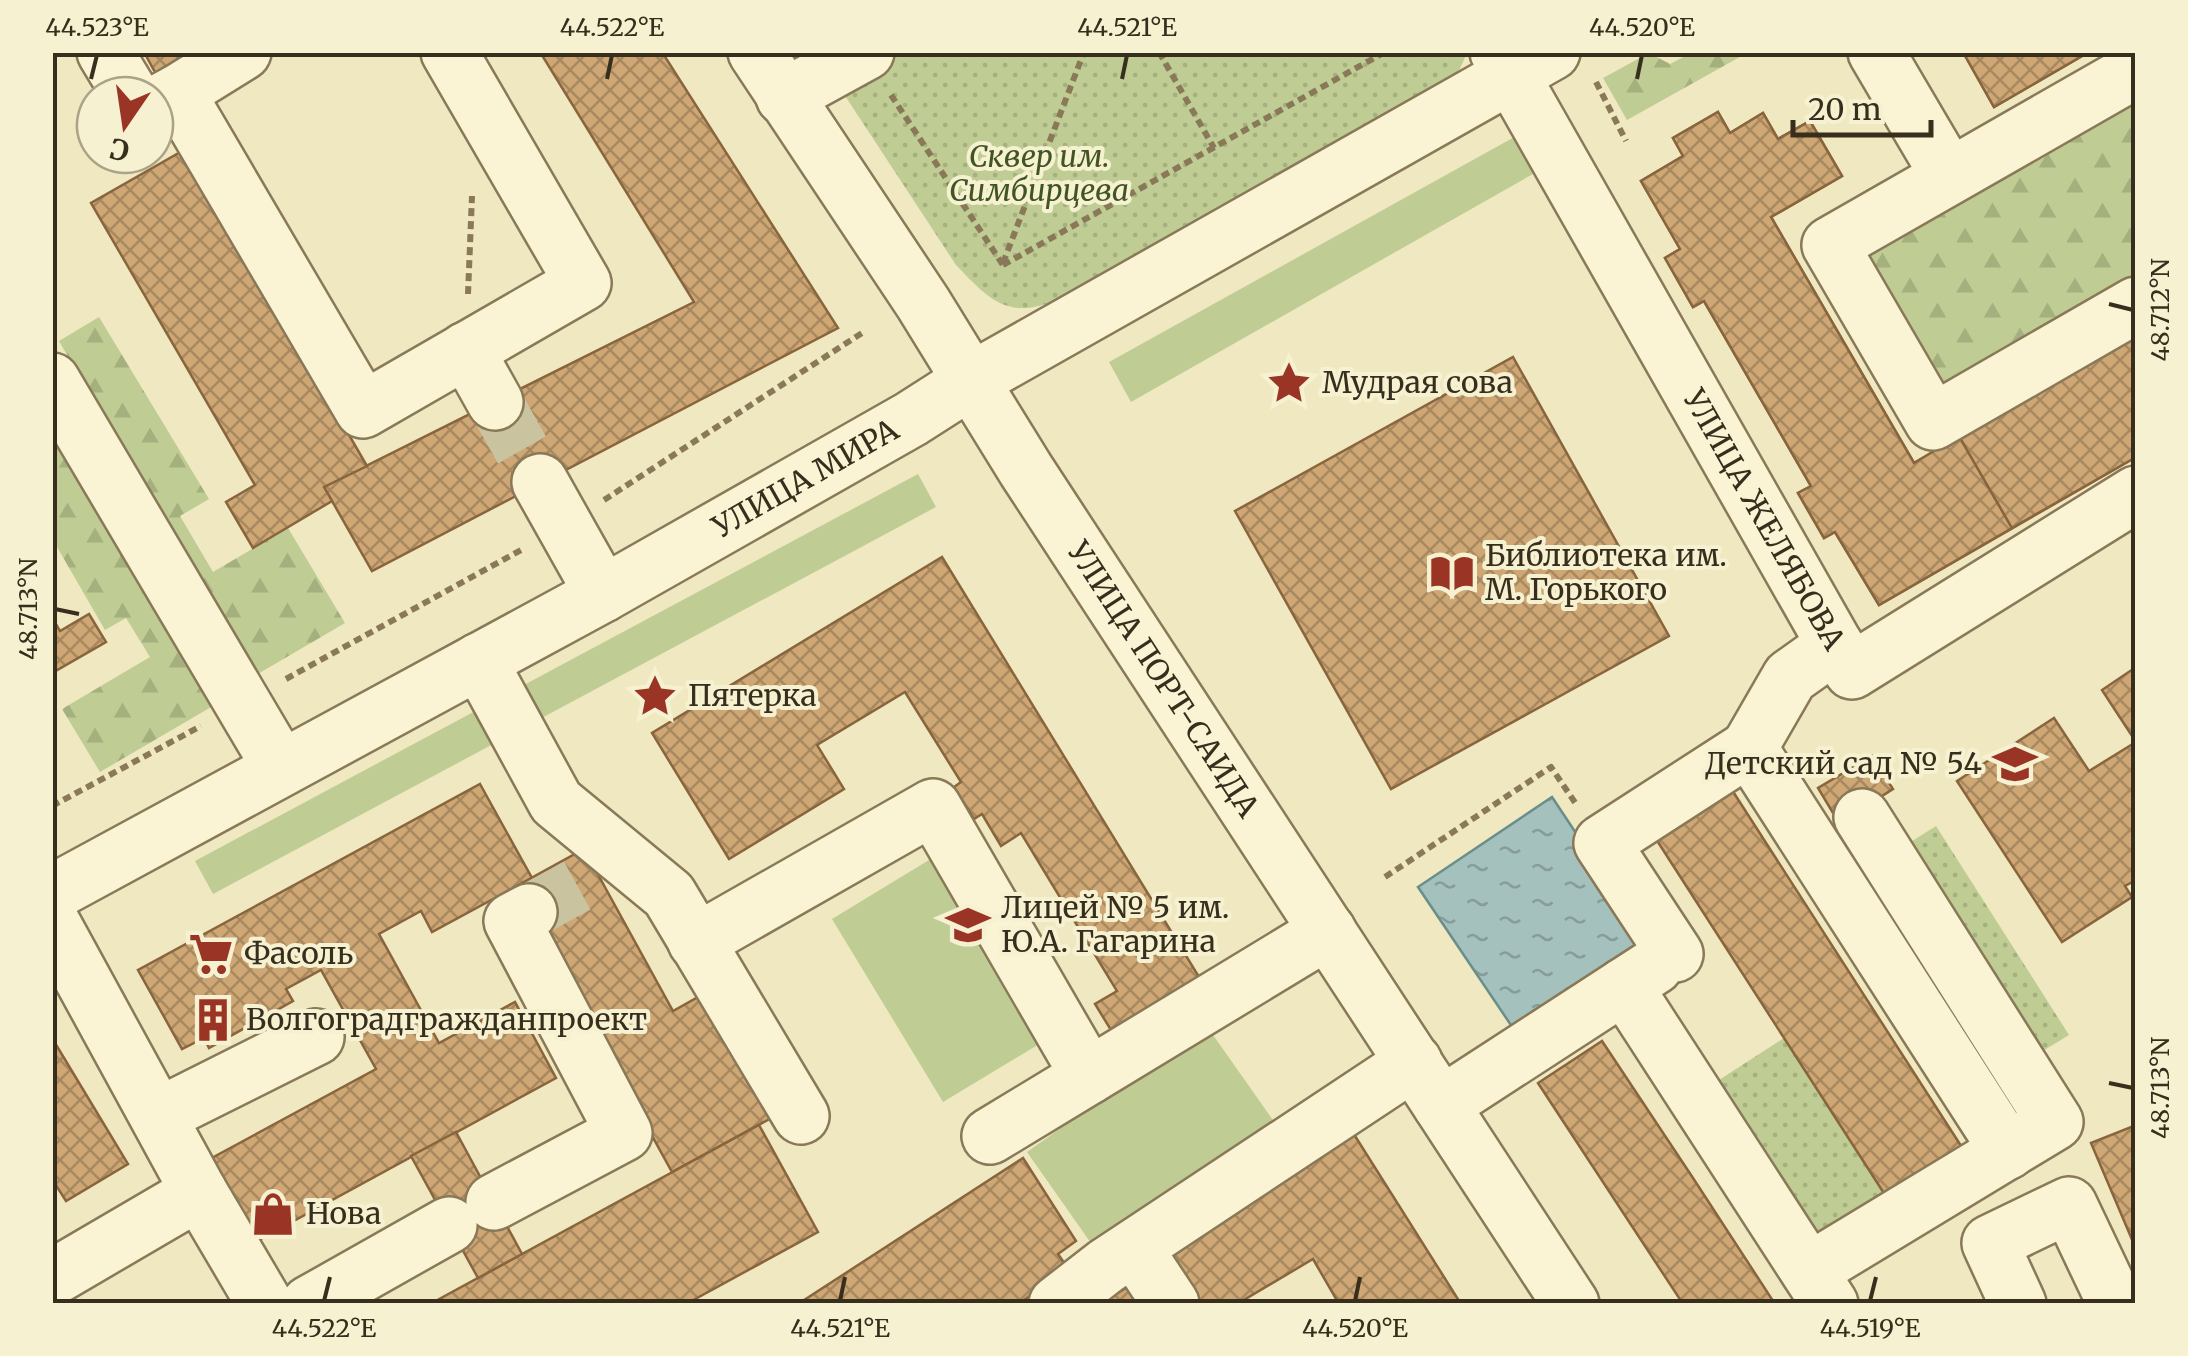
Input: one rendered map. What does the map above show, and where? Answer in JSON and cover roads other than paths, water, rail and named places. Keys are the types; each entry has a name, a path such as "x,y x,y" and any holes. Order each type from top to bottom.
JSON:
{"street":[{"path":"105,52 130,75"},
{"path":"175,87 244,52"},
{"path":"175,129 363,410 583,283 449,52"},
{"path":"1876,52 1949,176"},
{"path":"770,74 865,53"},
{"name":"УЛИЦА МИРА","path":"52,893 603,594 912,419 972,380 1540,66"},
{"name":"УЛИЦА ЖЕЛЯБОВА","path":"1540,66 1852,671 2136,494"},
{"path":"2136,70 1830,245 1933,422 2136,305"},
{"name":"УЛИЦА ПОРТ-САИДА","path":"770,74 923,303 1026,470 1572,1304"},
{"path":"466,350 495,402"},
{"path":"52,381 280,768"},
{"path":"552,504 603,594"},
{"path":"1057,1304 1134,1248 1428,1084 1624,986 1681,950 1602,843 1750,748 1790,678 1836,645"},
{"path":"479,661 556,802 612,867 668,895 801,1116"},
{"path":"1750,748 2008,1151"},
{"path":"696,942 933,808 1089,1076"},
{"path":"1624,986 1820,1287 2008,1151 2055,1122 1862,817"},
{"path":"308,1304 624,1133 512,921 529,912"},
{"path":"52,923 265,1304"},
{"path":"990,1136 1328,932"},
{"path":"160,1116 316,1037"},
{"path":"52,1278 199,1192"},
{"path":"2018,1304 1990,1243 2069,1205 2116,1304"},
{"path":"1134,1248 1171,1304"}],"water":[{"path":"1552,797 1655,952 1521,1040 1418,887"}],"tunnel":[{"path":"495,402 540,482"},
{"path":"529,912 598,874"}],"place":[{"name":"Мудрая сова","path":"1289,383"},
{"name":"Библиотека им. М. Горького","path":"1452,573"},
{"name":"Пятерка","path":"655,696"},
{"name":"Детский сад № 54","path":"2015,764"},
{"name":"Лицей № 5 им. Ю.А. Гагарина","path":"968,925"},
{"name":"Фасоль","path":"211,954"},
{"name":"Волгоградгражданпроект","path":"213,1020"},
{"name":"Нова","path":"273,1214"}],"park label":[{"name":"Сквер им. Симбирцева","path":"1039,174"}]}
